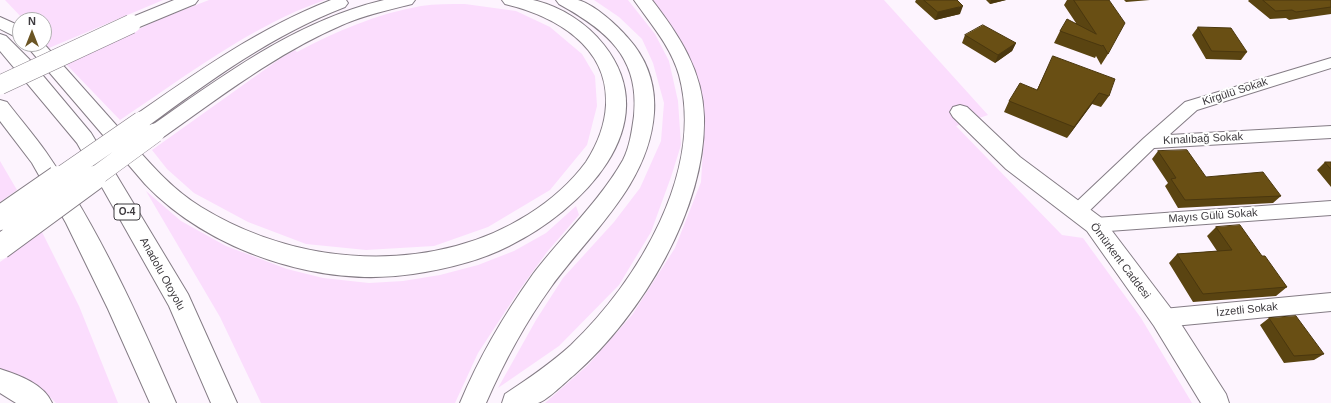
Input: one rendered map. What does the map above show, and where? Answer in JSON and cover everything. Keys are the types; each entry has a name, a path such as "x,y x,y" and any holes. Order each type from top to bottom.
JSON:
{"main road":[{"path":"0,85 131,24 189,0"},
{"path":"0,247 148,127 215,69 272,33 326,8 348,0"},
{"path":"0,218 148,127 304,35 357,11 406,0"},
{"path":"41,52 163,191 191,213 220,230 274,251 312,261 349,265 382,266 417,263 450,257 480,249 507,237 531,223 562,201 589,175 611,134 616,115 614,81 608,64 596,47 582,32 567,21 546,10 511,0"},
{"path":"473,403 490,363 542,281 617,186 633,161 640,138 645,112 645,91 640,71 633,53 601,21 583,9 565,0"},
{"path":"515,403 573,359 607,323 653,259 667,233 681,201 690,167 694,137 694,109 691,86 682,60 672,42 643,0"},
{"path":"0,22 12,29"},
{"name":"Anadolu Otoyolu","path":"0,40 22,63 84,138 179,301 224,403"},
{"path":"0,107 38,158 75,219 118,302 163,403"},
{"name":"Ömürkent Caddesi","path":"960,112 1013,163 1095,225 1163,318 1216,403"},
{"path":"0,381 14,386 39,403"}],"street":[{"name":"Kirgülü Sokak","path":"1150,142 1191,106 1212,98 1331,63"},
{"name":"Kınalıbağ Sokak","path":"1078,211 1150,142 1331,132"},
{"name":"Mayıs Gülü Sokak","path":"1095,225 1331,208"},
{"name":"İzzetli Sokak","path":"1163,318 1331,302"}],"shaded area":[{"path":"5,0 163,0 52,47 52,12 16,12"},
{"path":"209,0 325,0 297,11 244,38 120,120 66,64 160,19"},
{"path":"594,0 628,0 655,34 669,61 678,101 681,145 651,232 619,285 559,346 498,388 536,320 563,278 614,222 640,188 661,141 664,103 653,63 642,39 619,17"},
{"path":"650,0 884,0 988,115 956,126 1062,235 1083,238 1141,318 1192,403 545,403 588,365 632,315 675,248 701,182 704,133 703,113 688,57 681,40"},
{"path":"437,4 465,4 516,11 550,27 582,54 595,76 597,106 587,145 550,190 488,227 434,246 366,250 306,244 248,222 194,193 167,169 152,150 281,58 295,50 297,52 342,30 404,9"},
{"path":"0,161 17,190 0,202"},
{"path":"146,191 181,221 226,246 287,269 323,278 369,283 403,281 440,275 478,265 514,251 546,233 576,206 579,215 547,252 518,292 478,353 455,403 261,403 220,317"},
{"path":"42,232 79,306 118,403 56,403 37,386 23,378 0,370 0,262"}],"building":[{"path":"924,0 957,0 963,6 938,12"},
{"path":"1074,0 1109,0 1125,23 1108,54 1103,45 1102,46 1060,31 1067,19 1096,34"},
{"path":"1263,0 1331,0 1331,7 1296,12 1292,10 1276,11"},
{"path":"983,25 1016,43 998,55 965,35"},
{"path":"1198,27 1231,28 1247,52 1212,51"},
{"path":"1053,56 1115,79 1109,96 1099,93 1074,127 1009,101 1020,83 1037,90"},
{"path":"1187,150 1206,177 1263,172 1281,196 1185,200 1171,179 1176,178 1158,151"},
{"path":"1325,162 1331,162 1331,169"},
{"path":"1240,225 1287,287 1203,294 1177,254 1232,250 1216,227"},
{"path":"1296,316 1324,354 1294,356 1269,318"}]}
